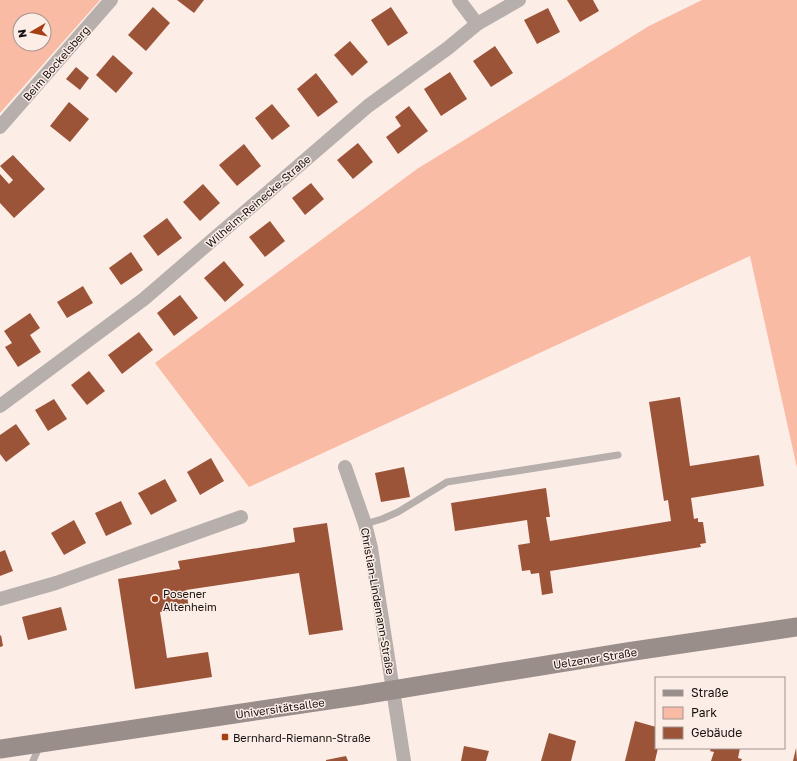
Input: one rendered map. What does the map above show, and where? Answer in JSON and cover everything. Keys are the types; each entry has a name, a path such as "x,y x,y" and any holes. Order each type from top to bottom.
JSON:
{"main road":[{"name":"Uelzener Straße","path":"393,691 627,652 797,627"},
{"name":"Universitätsallee","path":"0,749 393,691"}],"street":[{"name":"Beim Bockelsberg","path":"0,127 111,0"},
{"path":"459,0 477,24"},
{"name":"Wilhelm-Reinecke-Straße","path":"0,406 144,299 368,106 448,48 477,24 519,0"},
{"name":"Christian-Lindemann-Straße","path":"345,467 365,524 371,548 404,761"},
{"path":"0,599 56,583 241,517"}],"lane":[{"path":"365,524 398,512 447,482 618,455"},
{"path":"33,761 41,743"}],"green space":[{"path":"0,0 100,0 0,113"},
{"path":"702,0 797,0 797,468 750,256 249,487 155,363 417,169 649,26"}],"building":[{"path":"177,0 204,0 194,13"},
{"path":"567,0 593,0 599,11 580,22"},
{"path":"153,7 170,23 146,51 128,35"},
{"path":"391,7 408,33 388,46 371,20"},
{"path":"548,8 560,32 537,44 524,20"},
{"path":"350,41 368,62 352,76 334,55"},
{"path":"495,46 513,73 491,87 473,61"},
{"path":"113,55 133,73 116,93 96,75"},
{"path":"76,67 89,78 80,90 66,79"},
{"path":"450,72 467,99 441,116 424,89"},
{"path":"316,73 338,102 318,117 297,89"},
{"path":"69,102 89,119 70,142 50,126"},
{"path":"272,104 290,126 272,140 255,118"},
{"path":"409,106 428,131 398,154 386,137 401,126 395,117"},
{"path":"358,143 373,162 353,179 337,160"},
{"path":"244,144 261,166 237,186 219,165"},
{"path":"13,155 45,189 14,218 0,203 0,174 9,184 13,180 0,166"},
{"path":"311,183 324,199 305,215 292,198"},
{"path":"203,184 220,203 200,221 183,202"},
{"path":"167,218 182,238 158,256 143,236"},
{"path":"270,221 285,241 265,257 249,237"},
{"path":"131,252 143,270 121,285 109,268"},
{"path":"224,261 244,285 225,302 204,278"},
{"path":"83,286 93,303 67,318 57,302"},
{"path":"180,295 198,318 174,336 157,313"},
{"path":"30,313 40,328 30,335 41,352 18,367 5,347 12,343 4,331"},
{"path":"139,332 153,350 122,374 108,355"},
{"path":"89,371 105,391 87,405 71,385"},
{"path":"680,397 690,466 759,455 764,486 691,498 694,519 698,518 698,522 703,522 706,543 700,544 701,547 550,571 553,593 542,595 539,573 531,574 530,570 522,571 518,545 530,543 527,520 455,531 451,503 546,488 550,517 546,517 550,541 671,521 668,500 664,501 649,402"},
{"path":"54,399 67,419 48,431 35,410"},
{"path":"16,424 30,444 6,462 0,454 0,435"},
{"path":"211,458 224,481 200,495 187,472"},
{"path":"404,467 410,497 381,502 375,473"},
{"path":"165,479 177,501 151,515 138,493"},
{"path":"121,501 132,524 106,536 95,513"},
{"path":"74,520 86,543 64,555 51,533"},
{"name":"Posener Altenheim","path":"327,523 343,630 309,635 299,573 186,590 189,608 160,612 167,658 208,652 212,677 135,689 118,579 180,569 178,561 295,542 293,528"},
{"path":"5,550 13,571 0,576 0,552"},
{"path":"61,607 67,630 28,640 22,617"},
{"path":"1,635 3,646 0,647 0,636"},
{"path":"635,721 655,727 655,749 658,749 655,761 625,761"},
{"path":"549,733 576,741 571,761 541,761"},
{"path":"464,746 489,751 486,761 461,761"},
{"path":"796,748 797,761 793,761"},
{"path":"711,749 740,749 738,758 742,759 741,761 711,761 714,752 710,751"},
{"path":"346,756 348,761 326,761 326,760"}],"place":[{"name":"Posener Altenheim","path":"155,599"},
{"name":"Bernhard-Riemann-Straße","path":"225,737"}]}
